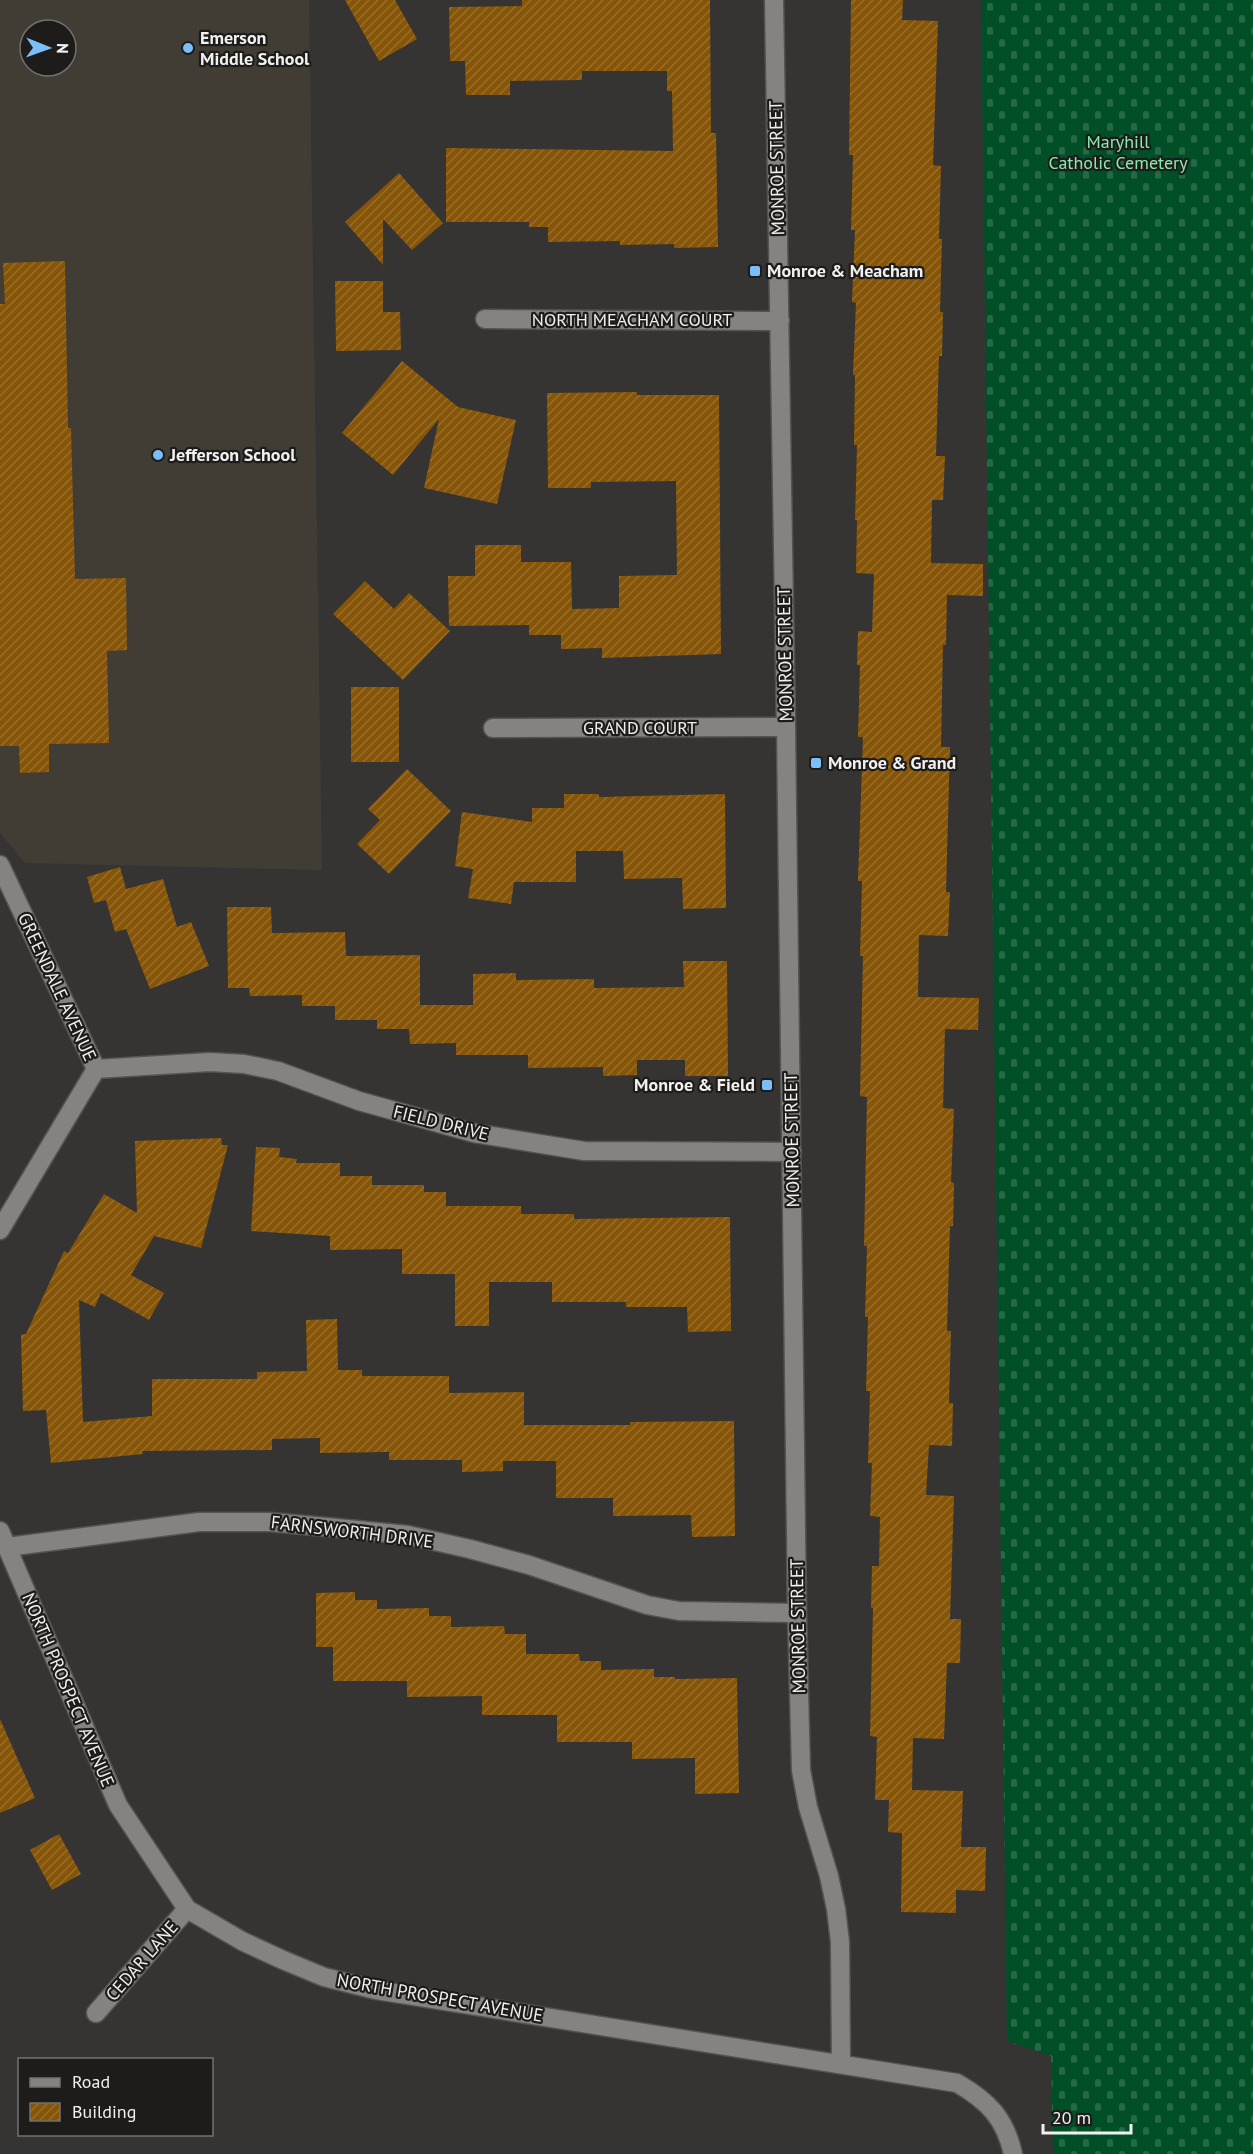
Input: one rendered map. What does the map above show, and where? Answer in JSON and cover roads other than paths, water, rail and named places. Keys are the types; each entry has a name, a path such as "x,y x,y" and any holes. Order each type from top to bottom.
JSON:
{"street":[{"name":"MONROE STREET","path":"774,0 801,1770 808,1807 829,1876 838,1931 841,2063"},
{"name":"NORTH MEACHAM COURT","path":"485,319 780,321"},
{"name":"GRAND COURT","path":"493,728 786,727"},
{"name":"GREENDALE AVENUE","path":"0,865 96,1069 0,1230"},
{"name":"FIELD DRIVE","path":"96,1069 210,1062 244,1064 278,1071 359,1101 474,1133 584,1151 792,1152"},
{"name":"FARNSWORTH DRIVE","path":"4,1539 199,1522 281,1523 408,1535 519,1562 647,1605 679,1611 797,1613"},
{"name":"NORTH PROSPECT AVENUE","path":"4,1539 118,1805 187,1909 242,1941 283,1960 324,1977 376,1990 841,2063"},
{"name":"CEDAR LANE","path":"96,2013 187,1909"},
{"path":"841,2063 957,2083 979,2096 996,2114 1010,2139 1013,2154"}],"place":[{"name":"Emerson Middle School","path":"188,48"},
{"name":"Monroe & Meacham","path":"755,271"},
{"name":"Jefferson School","path":"158,455"},
{"name":"Monroe & Grand","path":"816,763"},
{"name":"Monroe & Field","path":"767,1085"}],"park label":[{"name":"Maryhill Catholic Cemetery","path":"1118,152"}]}
